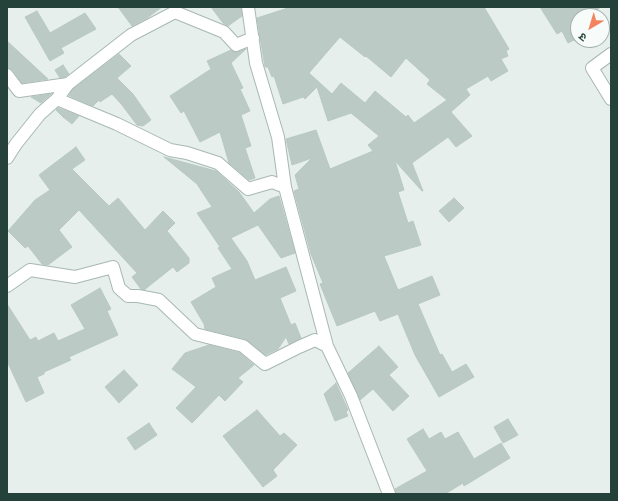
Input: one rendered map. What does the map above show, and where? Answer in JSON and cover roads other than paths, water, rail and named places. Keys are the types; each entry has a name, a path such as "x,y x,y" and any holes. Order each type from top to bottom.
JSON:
{"street":[{"path":"248,7 256,63 278,137 285,187 327,346 351,396 389,494"},
{"path":"7,158 16,144 40,114 57,99 68,84 131,35 175,12 224,32 236,45 253,38"},
{"path":"611,54 592,68 611,99"},
{"path":"7,75 19,90 68,84"},
{"path":"57,99 117,124 170,150 187,153 218,163 248,189 272,182 285,187"},
{"path":"7,286 30,270 75,277 113,267 119,288 128,296 138,296 159,300 195,334 243,346 265,364 315,340 327,346"}]}
